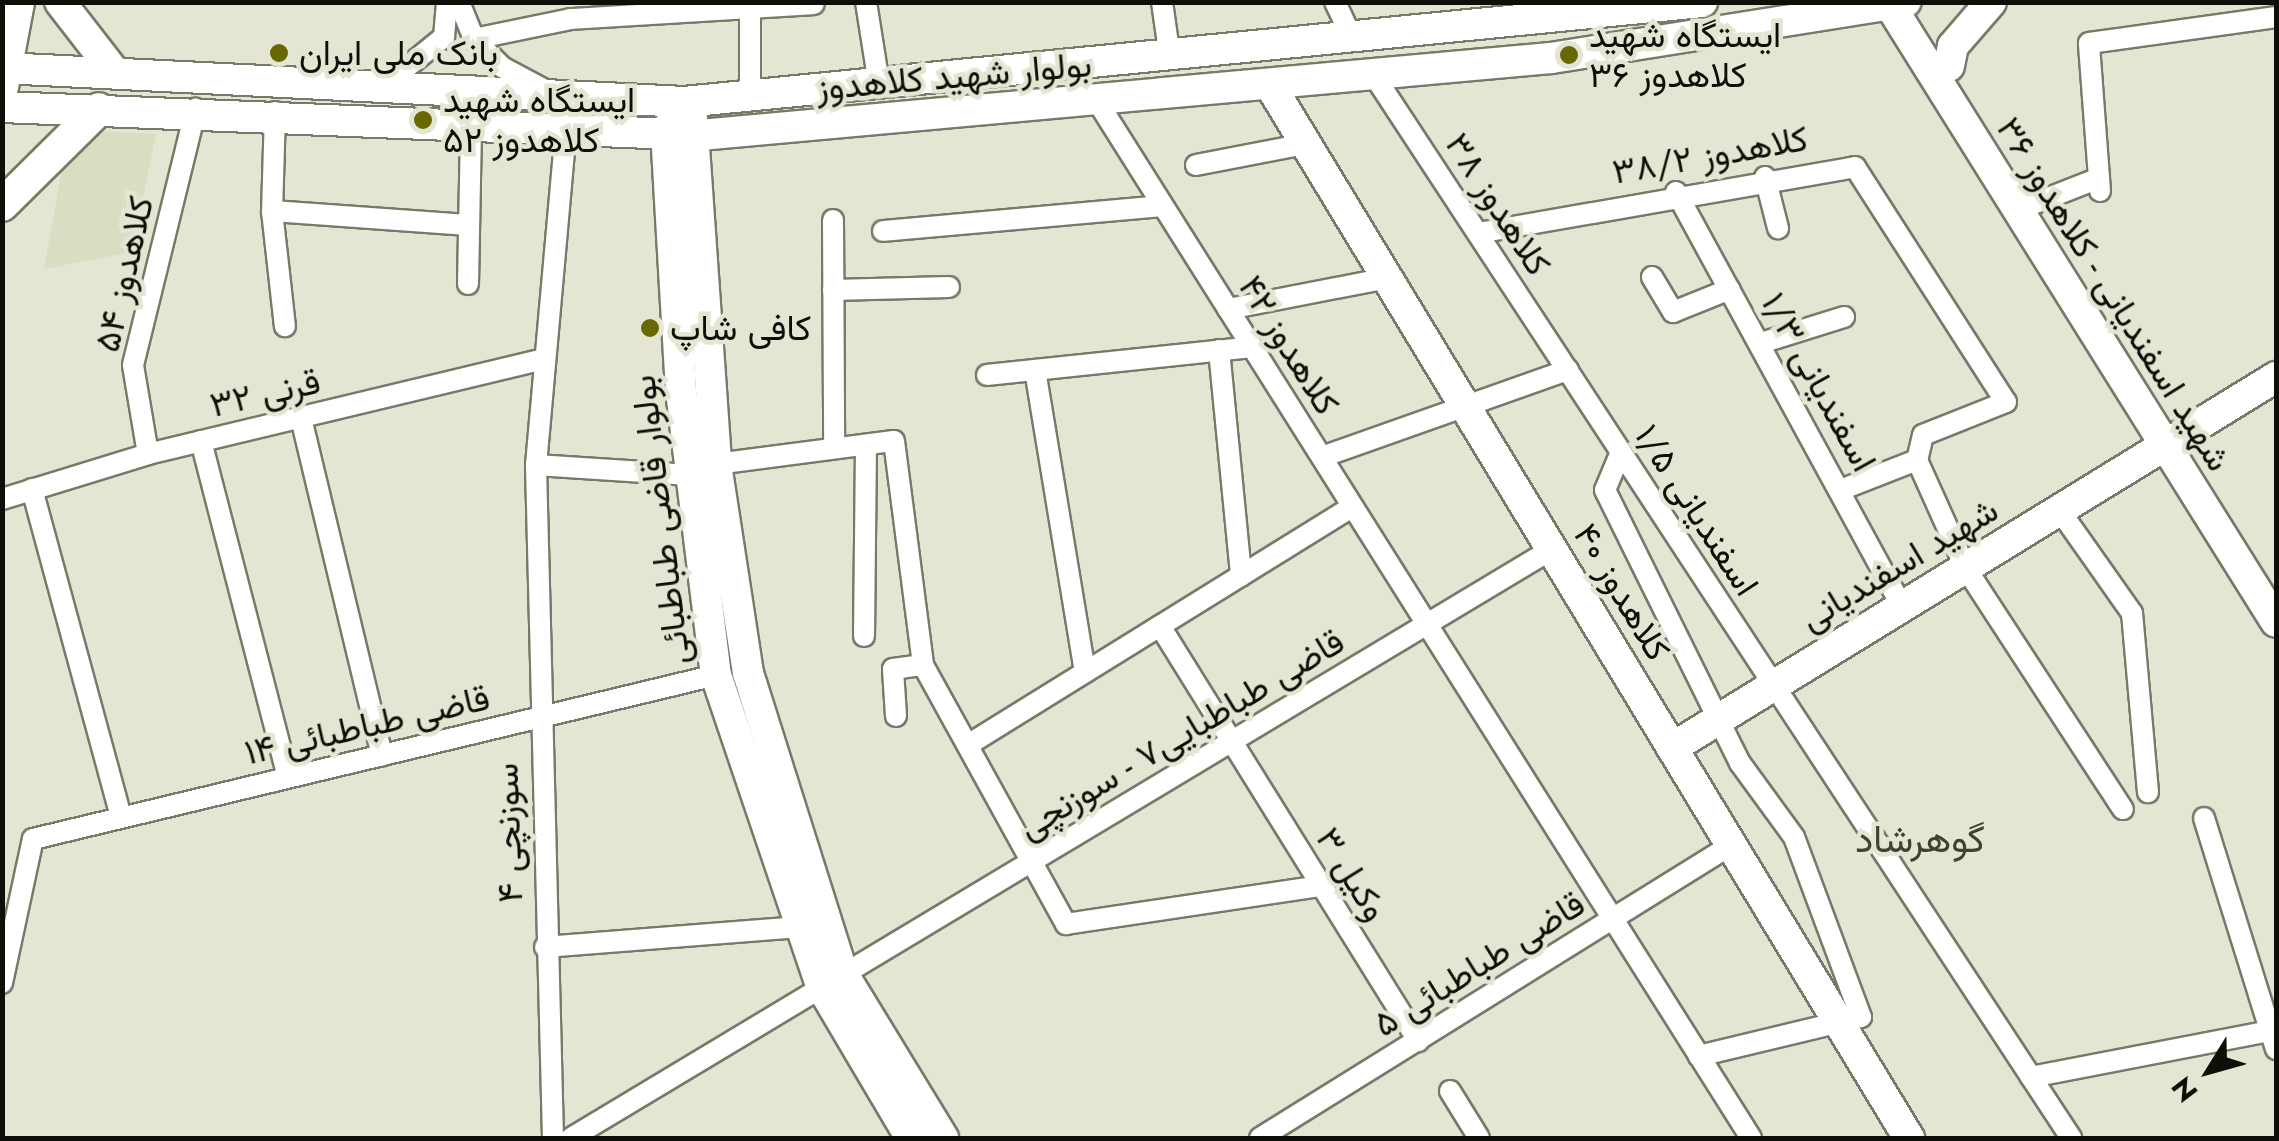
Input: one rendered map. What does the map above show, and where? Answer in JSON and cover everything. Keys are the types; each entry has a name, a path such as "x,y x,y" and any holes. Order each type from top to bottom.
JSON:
{"main road":[{"path":"3,74 18,2"},
{"path":"60,2 112,69"},
{"name":"بولوار شهید کلاهدوز","path":"3,74 154,69 684,102 1353,40 1464,16 1702,2"},
{"path":"1949,66 1953,46 1991,2"},
{"name":"بولوار شهید کلاهدوز","path":"2,107 149,106 700,135 1270,85 1658,44 1898,3"},
{"name":"شهید اسفندیانی - کلاهدوز ۳۶","path":"1898,3 1949,66 2175,444 2276,622"},
{"name":"شهید اسفندیانی - کلاهدوز ۳۶","path":"1898,3 2175,444 2276,590"},
{"path":"149,106 154,69"},
{"name":"کلاهدوز ۴۰","path":"1270,85 1909,1138"},
{"path":"666,132 684,102"},
{"name":"بولوار قاضی طباطبائی","path":"684,102 700,135 703,470 748,673 832,980 912,1138"},
{"path":"2,205 99,108"},
{"name":"بولوار قاضی طباطبائی","path":"666,132 703,470 716,675 798,927 943,1138"},
{"name":"شهید اسفندیانی","path":"1672,748 1965,567 2175,444 2276,377"}],"street":[{"path":"386,84 444,37 447,2"},
{"path":"459,2 474,39 502,67 554,94"},
{"path":"866,2 879,84"},
{"path":"1162,2 1170,58"},
{"path":"1336,2 1353,40"},
{"path":"474,39 641,9 814,4"},
{"path":"750,8 750,96"},
{"path":"2033,204 2100,185 2088,43 2276,16"},
{"name":"کلاهدوز ۳۸","path":"1374,74 1568,370"},
{"name":"کلاهدوز ۴۲","path":"1097,101 1751,1138"},
{"name":"کلاهدوز ۵۴","path":"148,454 133,365 196,109"},
{"path":"275,112 272,211 284,326"},
{"path":"468,284 470,122"},
{"name":"سوزنچی ۴","path":"553,1138 536,718 536,465 566,127"},
{"path":"1196,165 1305,144"},
{"name":"کلاهدوز ۳۸/۲","path":"1478,233 1676,192 1855,166 2006,402 1924,435 1917,460"},
{"path":"1765,178 1778,228"},
{"name":"اسفندیانی ۱/۳","path":"1676,192 1843,490 1902,606"},
{"path":"883,230 1161,206"},
{"path":"272,211 469,225"},
{"path":"833,220 834,448"},
{"path":"1652,277 1673,312 1730,289"},
{"path":"1228,309 1388,278"},
{"path":"833,290 949,287"},
{"path":"1761,343 1844,317"},
{"path":"988,374 1252,347"},
{"path":"1219,350 1241,576"},
{"name":"قرنی ۳۲","path":"2,499 148,454 544,359"},
{"path":"1035,370 1085,672"},
{"path":"1322,458 1568,370"},
{"name":"اسفندیانی ۱/۵","path":"1568,370 2071,1138"},
{"path":"301,418 382,755"},
{"path":"202,441 288,778"},
{"path":"536,465 703,470 894,441 923,665 972,742 1066,924 1321,886"},
{"path":"864,636 866,445"},
{"path":"1621,452 1604,490 1723,716 1740,763 1794,836 1861,1018 1699,1056"},
{"path":"1843,490 1917,460 1965,567 2123,808"},
{"path":"32,489 121,818"},
{"path":"972,742 1352,507"},
{"path":"2060,512 2132,613 2148,792"},
{"name":"قاضی طباطبایی۷ - سوزنچی","path":"571,1138 1552,549"},
{"name":"وکيل ۳","path":"1160,626 1418,1041"},
{"path":"896,716 893,669 923,665"},
{"name":"قاضی طباطبائی ۱۴","path":"2,983 33,838 716,675"},
{"path":"2031,1077 2274,1038 2204,818"},
{"name":"قاضی طباطبائی ۵","path":"1260,1138 1731,845"},
{"path":"546,948 798,927"},
{"path":"1450,1091 1479,1138"}],"shaded area":[{"path":"95,131 156,134 132,252 44,269 64,158"}],"place":[{"name":"بانک ملی ایران","path":"279,53"},
{"name":"ایستگاه شهید کلاهدوز ۳۶","path":"1569,55"},
{"name":"ایستگاه شهید کلاهدوز ۵۲","path":"423,120"},
{"name":"کافی شاپ","path":"650,328"}],"district":[{"name":"گوهرشاد","path":"1920,839"}]}
